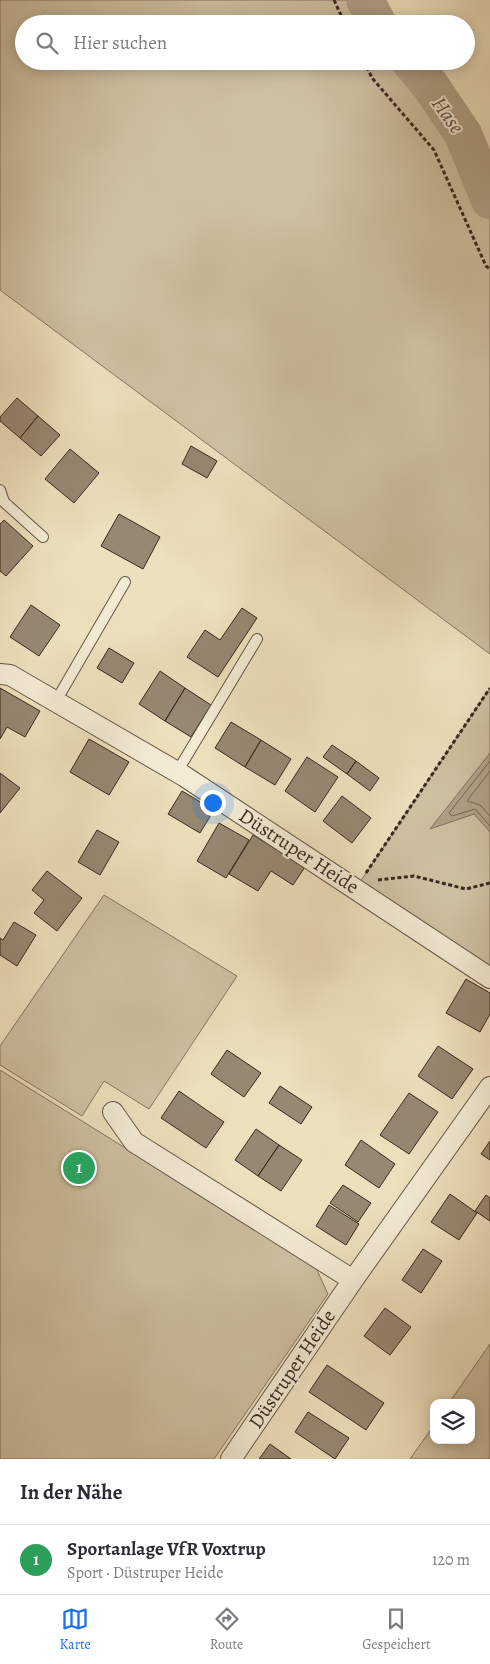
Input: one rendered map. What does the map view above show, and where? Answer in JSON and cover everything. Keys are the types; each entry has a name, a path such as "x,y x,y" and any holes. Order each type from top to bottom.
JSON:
{"street":[{"name":"Düstruper Heide","path":"0,674 10,675 177,772 356,888 490,978"},
{"name":"Düstruper Heide","path":"232,1459 353,1280 490,1087"},
{"path":"113,1112 134,1142 353,1280"}],"lane":[{"path":"0,490 4,502 42,537"},
{"path":"56,701 125,582"},
{"path":"177,772 257,639"}],"path":[{"path":"334,0 342,15"},
{"path":"368,70 372,78 434,150 486,266 490,269"},
{"path":"356,888 490,688"},
{"path":"356,888 372,880 414,876 466,889 490,884"}],"shaded area":[{"path":"0,0 365,0 373,15 15,15 15,70 418,70 430,85 463,134 490,200 490,654 0,290"},
{"path":"490,688 490,978 356,888"},
{"path":"104,895 237,976 149,1109 104,1081 82,1116 0,1065 0,1046"},
{"path":"0,1070 315,1266 328,1294 214,1459 0,1459"},
{"path":"490,1344 490,1459 410,1459 430,1431 430,1444 475,1444 475,1399 452,1399"}],"water":[{"path":"490,753 490,832 474,814 430,829"}],"building":[{"path":"17,398 38,416 20,438 0,421 0,417"},
{"path":"38,416 60,435 41,456 20,438"},
{"path":"191,446 217,461 207,478 182,464"},
{"path":"70,449 99,473 74,503 45,479"},
{"path":"119,514 160,537 143,569 101,546"},
{"path":"4,520 33,546 6,576 0,571 0,524"},
{"path":"31,605 60,625 39,656 10,637"},
{"path":"242,608 257,618 218,677 187,657 205,630 220,640"},
{"path":"109,648 134,663 122,683 97,668"},
{"path":"160,671 185,688 165,721 139,704"},
{"path":"0,688 40,711 25,737 7,727 0,739"},
{"path":"185,688 211,705 191,737 165,721"},
{"path":"231,722 261,740 245,767 215,748"},
{"path":"89,739 129,762 109,795 70,772"},
{"path":"261,740 291,759 275,785 245,767"},
{"path":"332,745 356,761 347,774 323,757"},
{"path":"307,757 338,777 315,812 285,791"},
{"path":"356,761 379,778 370,791 347,774"},
{"path":"0,773 20,788 0,813"},
{"path":"182,791 214,810 200,833 168,814"},
{"path":"342,796 371,818 352,843 323,821"},
{"path":"219,823 249,840 226,878 197,861"},
{"path":"97,830 119,842 100,875 78,862"},
{"path":"253,835 305,867 293,885 271,871 258,891 229,874"},
{"path":"47,871 82,898 57,931 34,913 44,900 32,890"},
{"path":"14,922 36,935 17,966 0,955 0,938 3,940"},
{"path":"466,979 490,993 490,1014 480,1032 446,1013"},
{"path":"438,1046 473,1069 452,1099 418,1076"},
{"path":"227,1050 261,1073 244,1097 211,1074"},
{"path":"280,1086 312,1107 301,1124 269,1103"},
{"path":"179,1091 224,1122 206,1148 161,1118"},
{"path":"409,1093 438,1112 409,1154 380,1135"},
{"path":"256,1129 279,1145 258,1176 235,1160"},
{"path":"361,1140 395,1164 379,1188 345,1165"},
{"path":"490,1141 490,1160 481,1154"},
{"path":"279,1145 302,1160 281,1191 258,1176"},
{"path":"343,1185 371,1203 358,1222 330,1203"},
{"path":"450,1194 477,1213 459,1240 431,1222"},
{"path":"486,1195 490,1198 490,1221 475,1211"},
{"path":"329,1205 359,1224 346,1245 316,1226"},
{"path":"423,1249 442,1261 421,1293 402,1280"},
{"path":"385,1308 411,1327 390,1355 364,1336"},
{"path":"327,1365 384,1403 366,1430 309,1392"},
{"path":"308,1412 349,1438 335,1459 295,1432"},
{"path":"270,1444 291,1459 259,1459"}],"waterway":[{"name":"Hase","path":"365,0 373,15"},
{"name":"Hase","path":"418,70 463,134 490,200"}],"place":[{"name":"Sportanlage VfR Voxtrup","path":"79,1168"}]}
